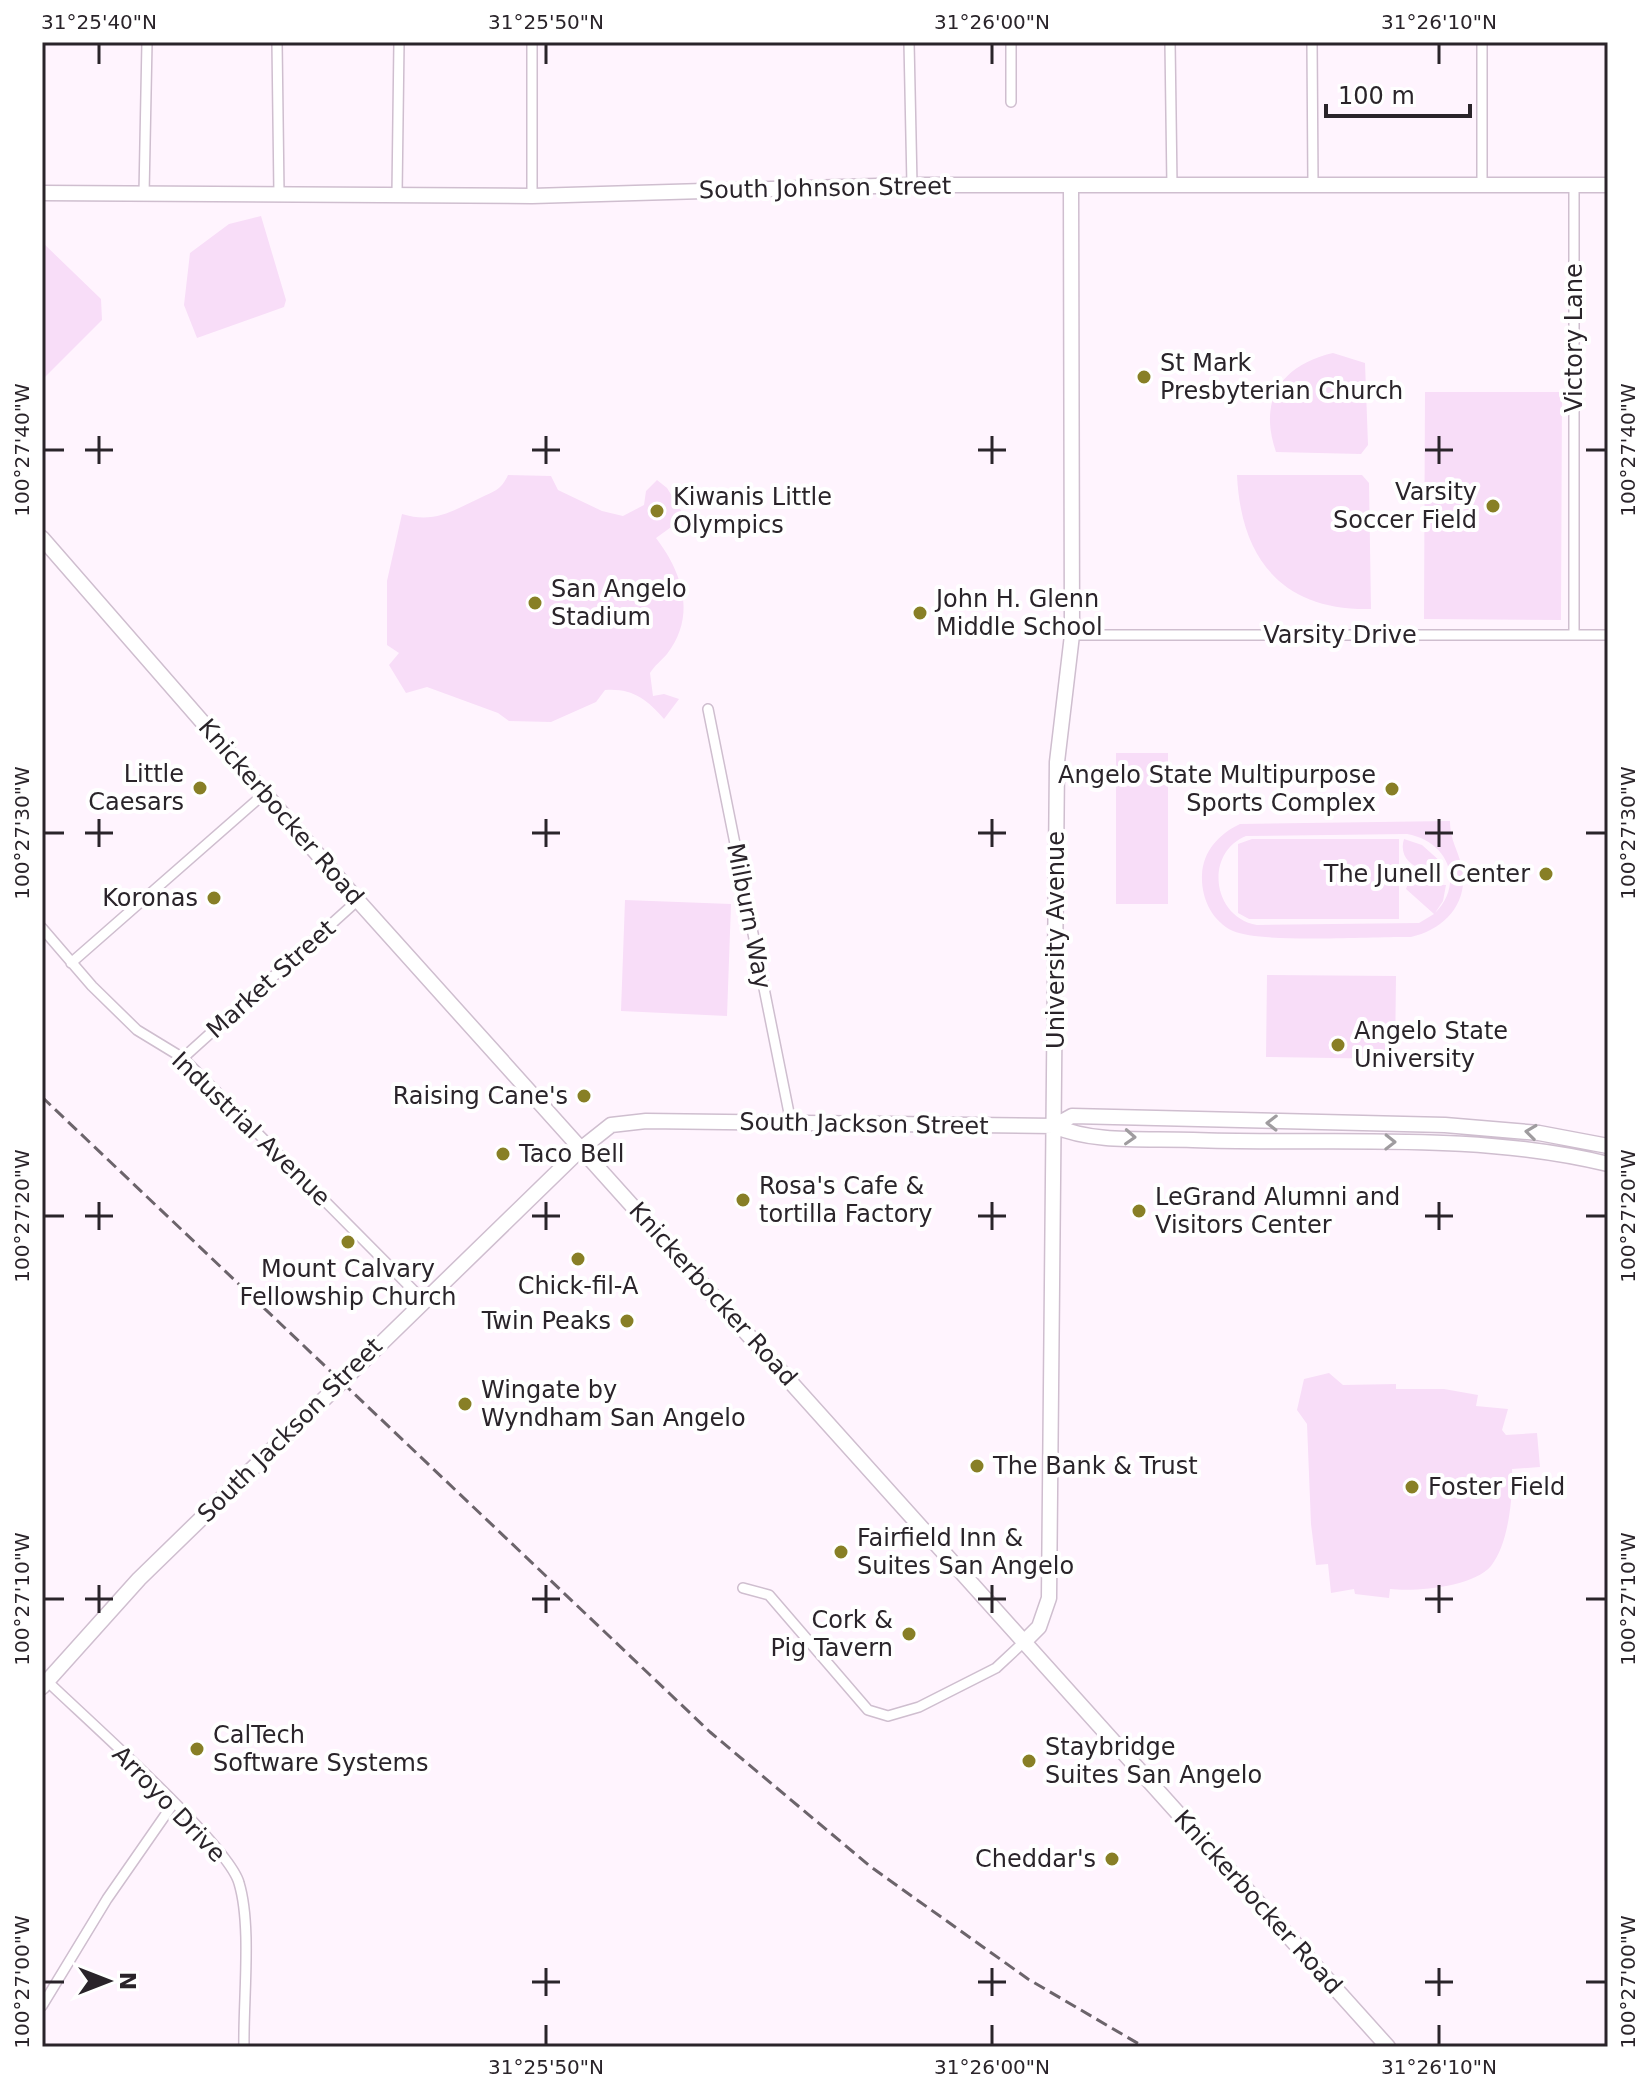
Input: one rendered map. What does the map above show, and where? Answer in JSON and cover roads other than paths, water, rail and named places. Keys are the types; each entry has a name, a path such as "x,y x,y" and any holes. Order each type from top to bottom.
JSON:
{"main road":[{"name":"South Johnson Street","path":"42,193 532,196 912,185 1608,185"},
{"name":"University Avenue","path":"1025,1641 1039,1627 1049,1598 1057,762 1072,635 1071,185"},
{"name":"Knickerbocker Road","path":"42,538 358,900 1388,2047"},
{"name":"South Jackson Street","path":"1054,1126 1072,1116 1445,1125 1539,1133 1608,1146"},
{"name":"South Jackson Street","path":"44,1684 139,1579 423,1300 582,1148 611,1125 646,1121 1054,1126 1074,1135 1157,1139 1467,1143 1540,1150 1608,1164"}],"street":[{"path":"144,194 147,42"},
{"path":"277,42 279,194"},
{"path":"397,194 399,42"},
{"path":"532,42 532,196"},
{"path":"909,42 912,185"},
{"path":"1011,42 1011,102"},
{"path":"1170,42 1172,186"},
{"path":"1312,42 1313,185"},
{"path":"1482,42 1482,185"},
{"name":"Victory Lane","path":"1574,185 1574,635"},
{"name":"Varsity Drive","path":"1072,635 1608,635"},
{"name":"Milburn Way","path":"708,709 791,1123"},
{"path":"71,963 265,793"},
{"name":"Market Street","path":"183,1058 358,900"},
{"name":"Industrial Avenue","path":"42,928 71,963 137,1030 183,1058 423,1300"},
{"path":"743,1588 769,1595 868,1710 888,1716 919,1707 996,1668 1025,1641"},
{"name":"Arroyo Drive","path":"44,1684 173,1804 220,1853 239,1879 244,1906 244,2047"},
{"path":"42,2006 107,1899 173,1804"}],"railway":[{"path":"42,1097 710,1732 871,1867 1028,1979 1144,2047"}],"place":[{"name":"St Mark Presbyterian Church","path":"1144,377"},
{"name":"Varsity Soccer Field","path":"1493,506"},
{"name":"Kiwanis Little Olympics","path":"657,511"},
{"name":"San Angelo Stadium","path":"535,603"},
{"name":"John H. Glenn Middle School","path":"920,613"},
{"name":"Little Caesars","path":"200,788"},
{"name":"Angelo State Multipurpose Sports Complex","path":"1392,789"},
{"name":"The Junell Center","path":"1546,874"},
{"name":"Koronas","path":"214,898"},
{"name":"Angelo State University","path":"1338,1045"},
{"name":"Raising Cane's","path":"584,1096"},
{"name":"Taco Bell","path":"503,1154"},
{"name":"Rosa's Cafe & tortilla Factory","path":"743,1200"},
{"name":"LeGrand Alumni and Visitors Center","path":"1139,1211"},
{"name":"Mount Calvary Fellowship Church","path":"348,1242"},
{"name":"Chick-fil-A","path":"578,1259"},
{"name":"Twin Peaks","path":"627,1321"},
{"name":"Wingate by Wyndham San Angelo","path":"465,1404"},
{"name":"The Bank & Trust","path":"977,1466"},
{"name":"Foster Field","path":"1412,1487"},
{"name":"Fairfield Inn & Suites San Angelo","path":"841,1552"},
{"name":"Cork & Pig Tavern","path":"909,1634"},
{"name":"CalTech Software Systems","path":"197,1749"},
{"name":"Staybridge Suites San Angelo","path":"1029,1761"},
{"name":"Cheddar's","path":"1112,1859"}]}
